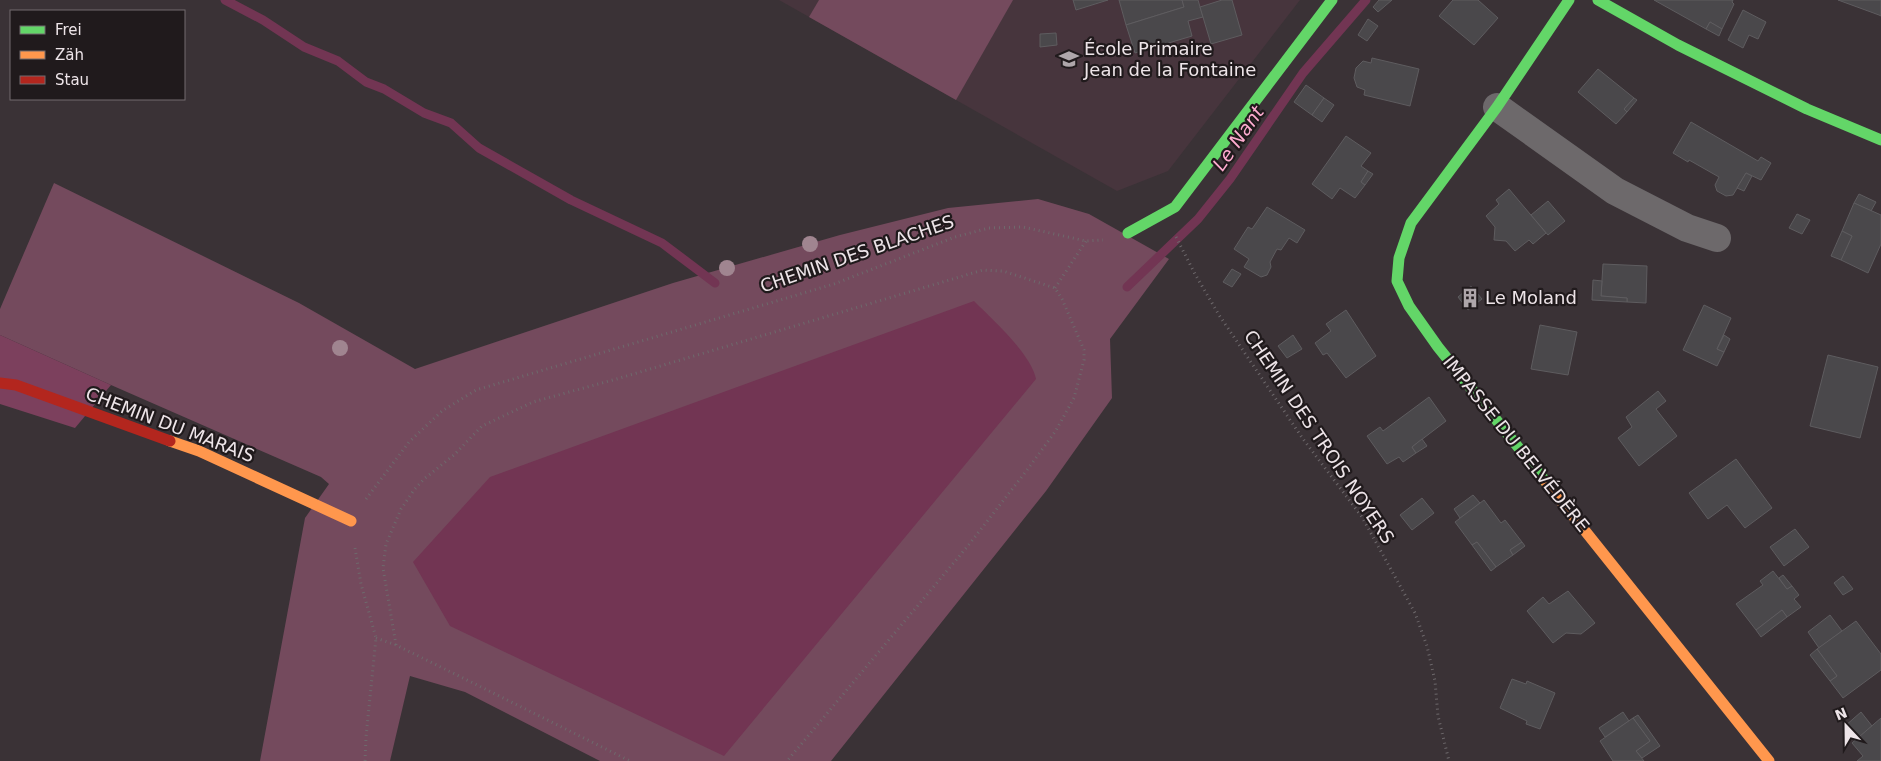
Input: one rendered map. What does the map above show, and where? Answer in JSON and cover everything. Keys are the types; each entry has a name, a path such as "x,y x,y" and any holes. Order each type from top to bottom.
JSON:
{"street":[{"path":"1128,233 1175,207 1332,0"},
{"name":"IMPASSE DU BELVÉDÈRE","path":"1569,0 1497,108 1411,223 1399,258 1397,281 1409,306 1438,347 1769,761"},
{"path":"1598,0 1678,45 1807,108 1881,140"},
{"path":"1497,108 1615,191 1687,228 1717,238"},
{"name":"CHEMIN DU MARAIS","path":"0,383 16,385 198,451 351,521"}],"path":[{"name":"CHEMIN DES BLACHES","path":"351,521 409,442 442,411 476,390 834,284 955,237 989,228 1023,227 1086,241 1114,239 1128,233"},
{"path":"1054,288 1086,241"},
{"name":"CHEMIN DES TROIS NOYERS","path":"1183,248 1195,274 1219,315 1303,439 1362,518 1415,614 1429,655 1435,681 1438,716 1449,761"},
{"path":"396,645 383,568 386,544 401,509 414,490 424,479 454,455 482,426 533,402 983,270 1003,271 1054,288 1062,299 1084,350 1084,360 1074,398 1054,432 1024,474 787,761"},
{"path":"351,521 361,584 376,638 365,761"},
{"path":"376,638 396,645 630,761"}],"shaded area":[{"name":"École Primaire Jean de la Fontaine","path":"779,0 1300,0 1168,171 1117,191"},
{"path":"819,0 1013,0 956,100 809,17"},
{"path":"54,183 299,303 415,369 673,283 840,235 948,208 1038,199 1089,214 1169,259 1110,339 1112,398 1046,491 831,761 600,761 465,692 410,676 390,761 260,761 305,518 329,484 321,477 0,335 0,309"},
{"path":"974,301 1000,327 1027,359 1036,379 724,756 450,626 413,562 490,477"},
{"path":"0,335 111,385 75,428 0,404"}],"building":[{"path":"1073,0 1108,0 1076,10"},
{"path":"1119,0 1182,0 1184,7 1126,25"},
{"path":"1182,0 1198,0 1203,17 1188,21 1192,36 1135,53 1126,25 1184,7"},
{"path":"1222,0 1232,0 1242,35 1211,44 1200,7"},
{"path":"1379,0 1392,0 1378,12 1373,7"},
{"path":"1453,0 1478,0 1498,18 1474,45 1439,16"},
{"path":"1654,0 1733,0 1734,4 1722,29 1710,22 1706,29"},
{"path":"1838,0 1881,0 1881,16 1879,15"},
{"path":"1743,10 1766,22 1758,39 1749,35 1743,48 1728,40"},
{"path":"1368,19 1378,26 1367,41 1358,35"},
{"path":"1710,22 1722,29 1719,36 1706,29"},
{"path":"1056,33 1057,45 1040,47 1040,34"},
{"path":"1372,58 1419,69 1410,106 1364,95 1365,90 1357,87 1354,78 1356,68 1363,61 1371,63"},
{"path":"1598,69 1634,98 1624,109 1627,112 1616,124 1578,92"},
{"path":"1306,85 1324,98 1312,115 1294,102"},
{"path":"1324,98 1334,105 1322,122 1312,115"},
{"path":"1634,98 1637,100 1627,112 1624,109"},
{"path":"1691,122 1758,161 1761,157 1771,163 1761,180 1746,173 1733,195 1726,196 1717,191 1715,185 1719,177 1673,153"},
{"path":"1346,136 1371,153 1361,166 1368,171 1361,182 1365,185 1355,198 1340,188 1332,199 1312,184"},
{"path":"1368,171 1373,174 1365,185 1361,182"},
{"path":"1746,173 1752,176 1744,191 1737,188"},
{"path":"1509,189 1546,233 1533,244 1529,240 1515,251 1506,241 1494,240 1495,227 1486,216 1499,204 1496,200"},
{"path":"1859,194 1876,202 1871,211 1854,203"},
{"path":"1548,201 1565,221 1548,235 1531,215"},
{"path":"1854,203 1881,215 1881,244 1868,273 1841,260 1852,236 1842,231"},
{"path":"1267,207 1305,230 1297,243 1289,238 1281,250 1277,249 1270,262 1271,267 1267,275 1261,277 1244,267 1249,259 1234,249 1248,227 1252,229"},
{"path":"1797,214 1810,220 1802,234 1789,228"},
{"path":"1842,231 1852,236 1841,260 1831,256"},
{"path":"1603,264 1647,266 1646,303 1627,302 1627,298 1601,296"},
{"path":"1232,269 1241,274 1232,287 1223,282"},
{"path":"1593,280 1602,281 1601,296 1627,298 1627,302 1592,300"},
{"name":"Le Moland","path":"1471,286 1482,299 1468,310 1458,297"},
{"path":"1704,305 1731,318 1717,349 1724,352 1717,366 1683,350"},
{"path":"1346,310 1376,356 1346,378 1327,353 1323,355 1315,343 1331,331 1326,324"},
{"path":"1540,325 1577,332 1568,375 1531,369"},
{"path":"1293,335 1302,349 1287,358 1278,346"},
{"path":"1724,335 1730,339 1724,352 1717,349"},
{"path":"1828,355 1878,367 1860,438 1810,426"},
{"path":"1658,391 1666,401 1656,409 1677,436 1639,466 1618,438 1632,427 1626,417"},
{"path":"1429,397 1446,421 1412,447 1416,453 1403,462 1399,457 1387,464 1367,436 1380,427 1383,431"},
{"path":"1422,439 1427,446 1416,453 1412,447"},
{"path":"1736,459 1772,508 1745,528 1727,505 1708,519 1689,493"},
{"path":"1473,495 1480,503 1460,518 1454,509"},
{"path":"1422,498 1434,513 1412,530 1400,515"},
{"path":"1484,500 1501,523 1505,520 1522,542 1510,550 1513,555 1496,567 1477,542 1472,545 1455,522"},
{"path":"1795,529 1809,547 1784,566 1770,547"},
{"path":"1477,542 1496,567 1491,571 1472,545"},
{"path":"1522,542 1525,546 1513,555 1510,550"},
{"path":"1773,571 1787,589 1792,586 1799,595 1794,599 1801,607 1787,617 1782,610 1756,630 1736,604 1763,585 1760,581"},
{"path":"1783,575 1792,586 1787,589 1779,578"},
{"path":"1843,576 1853,589 1843,595 1834,583"},
{"path":"1568,591 1595,623 1581,634 1566,633 1553,643 1527,611 1543,597 1549,604"},
{"path":"1782,610 1787,617 1761,637 1756,630"},
{"path":"1830,615 1842,631 1819,648 1808,632"},
{"path":"1856,621 1881,654 1881,670 1843,698 1830,681 1837,676 1817,649"},
{"path":"1817,649 1837,676 1830,681 1810,655"},
{"path":"1512,679 1526,684 1527,681 1555,693 1540,729 1526,724 1527,721 1500,708"},
{"path":"1623,712 1629,721 1605,737 1599,728"},
{"path":"1861,712 1872,726 1857,739 1845,726"},
{"path":"1638,715 1660,746 1642,758 1636,751 1650,741 1633,718"},
{"path":"1633,718 1650,741 1636,751 1644,761 1613,761 1600,741"},
{"path":"1881,718 1881,761 1857,761 1863,756 1852,743"}],"waterway":[{"path":"225,0 263,20 304,47 338,61 366,82 384,89 424,113 451,123 479,148 571,200 662,243 715,283"},
{"name":"Le Nant","path":"1127,287 1198,219 1230,179 1303,73 1366,0"}],"traffic: fast":[{"path":"1128,233 1175,207 1332,0"},
{"path":"1546,482 1438,347 1409,306 1397,281 1399,258 1411,223 1497,107 1569,0"},
{"path":"1598,0 1678,45 1807,109 1881,140"}],"traffic: slow":[{"path":"170,441 199,451 351,521"},
{"path":"1546,482 1769,761"}],"traffic: jam":[{"path":"0,383 16,385 170,441"}],"place":[{"name":"École Primaire Jean de la Fontaine","path":"1069,59"},
{"name":"Le Moland","path":"1470,298"}]}
